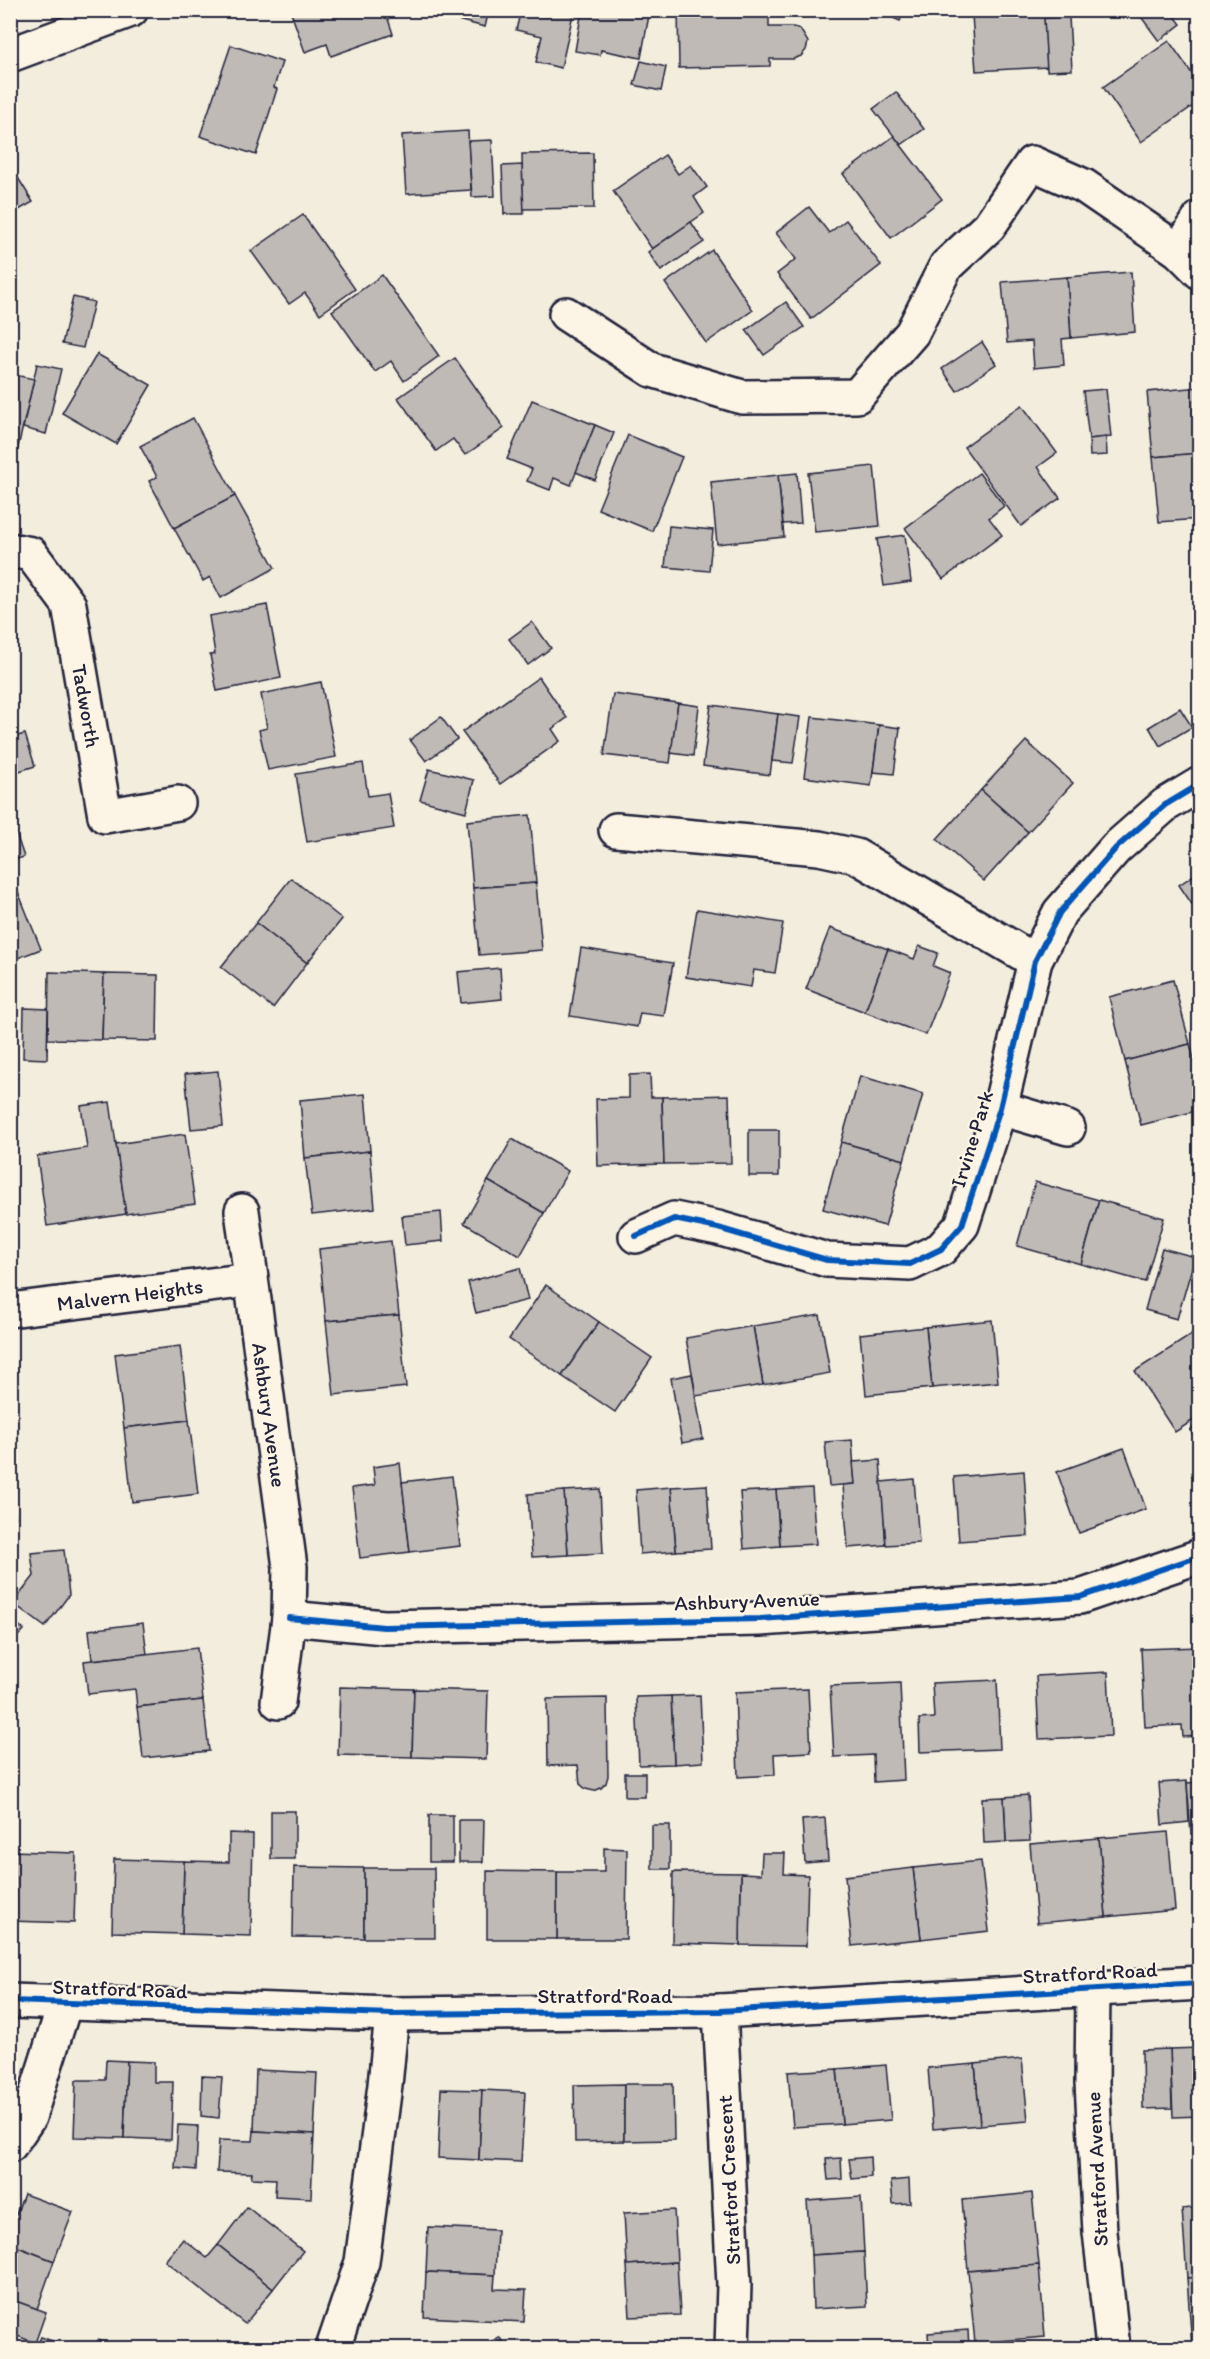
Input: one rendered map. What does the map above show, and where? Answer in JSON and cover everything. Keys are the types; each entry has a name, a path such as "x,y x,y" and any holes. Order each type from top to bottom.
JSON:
{"street":[{"path":"10,55 131,10"},
{"path":"566,314 652,370 742,398 857,396 912,333 946,266 989,226 1032,163 1084,186 1190,261 1200,218"},
{"name":"Tadworth","path":"10,550 31,554 69,605 105,816 178,803"},
{"name":"Irvine Park","path":"636,1236 674,1219 718,1228 827,1260 910,1264 941,1249 962,1225 1000,1108 1035,961 1060,912 1116,848 1165,805 1200,784"},
{"path":"616,830 819,848 856,856 1035,961"},
{"name":"Irvine Park","path":"1000,1108 1068,1128"},
{"name":"Ashbury Avenue","path":"242,1211 290,1568 289,1618 278,1702"},
{"name":"Malvern Heights","path":"10,1310 250,1280"},
{"name":"Ashbury Avenue","path":"289,1618 384,1627 760,1619 1080,1597 1200,1556"},
{"name":"Stratford Road","path":"10,2001 392,2014 720,2012 1200,1983"},
{"name":"Stratford Avenue","path":"1093,1989 1092,2083 1100,2232 1113,2349"},
{"name":"Stratford Road","path":"10,2145 29,2117 65,2004"},
{"name":"Stratford Crescent","path":"720,2012 734,2285 732,2349"},
{"path":"333,2349 362,2262 392,2014"}],"building":[{"path":"290,10 385,10 393,34 331,56 327,44 305,52"},
{"path":"418,10 489,10 485,27"},
{"path":"521,10 574,10 561,68 536,62 542,36 516,30"},
{"path":"582,10 650,10 641,58 601,50 600,55 575,51"},
{"path":"678,10 769,10 769,27 800,29 808,42 806,50 801,56 793,59 770,59 770,66 679,68"},
{"path":"875,10 905,10 900,21"},
{"path":"1044,10 1047,67 976,71 972,15"},
{"path":"1136,10 1170,10 1181,24 1159,41"},
{"path":"1069,17 1072,70 1047,71 1044,18"},
{"path":"1169,41 1200,85 1200,101 1141,142 1103,87"},
{"path":"231,45 282,62 274,87 277,89 256,155 200,136"},
{"path":"641,61 666,67 661,91 634,85"},
{"path":"896,92 924,129 901,145 873,109"},
{"path":"468,131 471,190 406,194 402,135"},
{"path":"894,136 942,199 891,238 843,174"},
{"path":"492,140 495,196 472,197 468,141"},
{"path":"593,153 594,208 523,209 522,154"},
{"path":"665,155 678,174 691,165 707,187 694,197 704,213 652,249 613,191"},
{"path":"10,165 33,202 10,215"},
{"path":"522,165 524,214 504,214 502,166"},
{"path":"809,207 829,233 846,220 881,265 811,319 777,274 796,259 776,233"},
{"path":"303,215 355,289 320,314 305,293 289,304 251,251"},
{"path":"691,222 704,242 661,271 648,252"},
{"path":"712,250 753,310 706,343 665,283"},
{"path":"1131,272 1135,332 1071,338 1067,277"},
{"path":"382,275 439,356 404,381 391,361 375,372 332,311"},
{"path":"1067,277 1071,338 1062,339 1064,365 1034,368 1032,341 1007,343 1002,282"},
{"path":"73,297 94,302 83,348 62,344"},
{"path":"786,302 804,327 764,355 746,330"},
{"path":"982,342 996,364 957,391 942,369"},
{"path":"97,354 151,385 116,444 62,413"},
{"path":"455,358 504,428 465,455 453,439 436,451 398,398"},
{"path":"37,364 61,369 46,434 23,428"},
{"path":"10,374 34,379 16,456 10,454"},
{"path":"1200,387 1200,453 1153,457 1147,392"},
{"path":"1106,389 1111,437 1089,439 1083,391"},
{"path":"532,400 595,425 571,485 554,478 550,490 527,481 532,469 507,459"},
{"path":"1022,405 1057,453 1038,467 1060,498 1021,526 964,447"},
{"path":"193,418 235,496 174,528 149,481 157,477 140,446"},
{"path":"595,425 614,433 595,480 576,472"},
{"path":"628,435 682,457 652,531 598,509"},
{"path":"1106,437 1107,455 1090,456 1089,439"},
{"path":"1200,453 1200,519 1159,522 1153,457"},
{"path":"874,466 880,526 815,532 808,473"},
{"path":"797,473 801,523 783,524 778,475"},
{"path":"979,473 1004,506 989,518 1002,535 943,579 905,528"},
{"path":"778,475 784,537 717,544 711,482"},
{"path":"235,496 275,568 221,598 210,577 203,581 174,528"},
{"path":"669,526 713,530 709,571 665,567"},
{"path":"905,535 911,582 884,586 877,539"},
{"path":"267,605 281,678 217,691 210,655 215,654 209,616"},
{"path":"532,622 551,648 528,665 509,639"},
{"path":"539,677 567,718 552,729 560,741 500,784 462,732"},
{"path":"321,682 336,757 268,770 259,730 267,728 261,694"},
{"path":"613,694 678,703 670,763 604,755"},
{"path":"678,703 699,706 693,756 671,753"},
{"path":"711,705 778,714 770,775 703,766"},
{"path":"1180,708 1192,727 1160,746 1149,727"},
{"path":"778,714 800,717 793,763 772,761"},
{"path":"441,717 457,739 426,761 410,740"},
{"path":"812,717 879,725 871,786 804,777"},
{"path":"879,725 900,728 894,774 873,772"},
{"path":"25,734 35,766 10,774 10,738"},
{"path":"1026,741 1073,783 1028,832 981,790"},
{"path":"363,763 368,796 388,793 394,828 307,842 296,774"},
{"path":"429,769 474,780 466,812 420,800"},
{"path":"981,790 1028,832 984,881 937,839"},
{"path":"530,815 536,883 473,888 467,821"},
{"path":"10,816 24,857 10,861"},
{"path":"1200,871 1200,916 1179,885"},
{"path":"291,878 342,919 307,963 256,923"},
{"path":"536,883 542,950 479,955 473,888"},
{"path":"15,884 41,949 10,961 10,886"},
{"path":"697,909 783,923 775,973 754,970 751,987 686,977"},
{"path":"256,923 307,963 273,1008 221,967"},
{"path":"830,928 888,949 865,1012 806,989"},
{"path":"919,946 938,953 933,966 950,973 926,1035 865,1012 888,949 914,959"},
{"path":"581,948 673,963 664,1016 640,1013 637,1027 570,1016"},
{"path":"500,968 502,999 461,1003 458,972"},
{"path":"49,972 104,974 102,1040 48,1039"},
{"path":"104,974 158,975 157,1041 102,1040"},
{"path":"1173,980 1190,1044 1125,1061 1109,997"},
{"path":"24,1008 48,1009 47,1059 23,1058"},
{"path":"1190,1044 1200,1082 1200,1110 1141,1125 1125,1061"},
{"path":"218,1071 223,1126 191,1129 185,1074"},
{"path":"650,1074 651,1097 662,1097 664,1164 598,1166 596,1099 629,1098 629,1075"},
{"path":"860,1076 923,1094 904,1160 841,1142"},
{"path":"365,1094 370,1151 305,1158 300,1100"},
{"path":"729,1095 731,1163 664,1164 662,1097"},
{"path":"110,1102 126,1214 47,1226 37,1156 87,1148 81,1106"},
{"path":"749,1130 779,1130 779,1176 749,1176"},
{"path":"185,1134 195,1204 126,1214 116,1144"},
{"path":"512,1139 568,1171 544,1213 488,1181"},
{"path":"841,1142 904,1160 885,1226 823,1209"},
{"path":"370,1151 375,1208 312,1215 305,1158"},
{"path":"488,1181 544,1213 520,1256 464,1223"},
{"path":"1035,1182 1099,1200 1081,1264 1017,1246"},
{"path":"1099,1200 1164,1218 1145,1282 1081,1264"},
{"path":"441,1212 443,1241 405,1245 402,1216"},
{"path":"391,1241 399,1315 326,1321 319,1249"},
{"path":"1162,1248 1195,1257 1177,1319 1145,1310"},
{"path":"520,1268 528,1300 476,1313 468,1282"},
{"path":"546,1285 599,1322 562,1376 509,1339"},
{"path":"399,1315 406,1387 334,1395 326,1321"},
{"path":"820,1315 830,1373 763,1385 753,1326"},
{"path":"992,1320 998,1382 932,1388 926,1327"},
{"path":"599,1322 652,1358 615,1412 562,1376"},
{"path":"753,1326 763,1385 696,1396 686,1338"},
{"path":"926,1327 932,1388 866,1395 860,1334"},
{"path":"1191,1335 1200,1348 1200,1416 1175,1432 1135,1371"},
{"path":"180,1346 189,1420 124,1428 115,1354"},
{"path":"692,1374 703,1439 682,1443 671,1378"},
{"path":"189,1420 198,1494 132,1502 124,1428"},
{"path":"1200,1423 1200,1446 1190,1430"},
{"path":"852,1440 855,1484 829,1486 825,1442"},
{"path":"1124,1448 1146,1509 1079,1533 1057,1472"},
{"path":"880,1460 886,1545 848,1548 843,1485 855,1484 853,1462"},
{"path":"400,1463 410,1552 360,1558 352,1488 375,1485 373,1467"},
{"path":"1024,1471 1028,1536 959,1541 954,1477"},
{"path":"452,1476 460,1546 410,1552 402,1482"},
{"path":"10,1478 15,1518 10,1519"},
{"path":"914,1479 919,1543 886,1545 881,1482"},
{"path":"707,1485 711,1549 676,1551 671,1487"},
{"path":"671,1487 676,1551 640,1554 636,1490"},
{"path":"812,1488 816,1544 780,1546 776,1490"},
{"path":"600,1489 603,1553 568,1555 564,1491"},
{"path":"776,1490 780,1546 744,1549 740,1492"},
{"path":"564,1491 568,1555 532,1557 528,1494"},
{"path":"64,1550 69,1595 45,1627 13,1603 34,1576 31,1553"},
{"path":"10,1617 24,1630 10,1644"},
{"path":"143,1623 147,1654 92,1660 89,1630"},
{"path":"1200,1647 1200,1736 1183,1737 1182,1725 1145,1727 1141,1649"},
{"path":"197,1648 203,1700 137,1707 135,1689 88,1694 84,1661"},
{"path":"1108,1672 1111,1736 1039,1739 1036,1676"},
{"path":"997,1680 1000,1749 920,1752 919,1719 934,1718 932,1683"},
{"path":"900,1683 904,1780 874,1782 873,1755 834,1757 830,1686"},
{"path":"340,1687 414,1689 412,1757 338,1755"},
{"path":"414,1689 488,1691 486,1759 412,1757"},
{"path":"808,1689 811,1752 774,1754 775,1775 738,1777 735,1692"},
{"path":"700,1695 703,1762 674,1764 671,1696"},
{"path":"671,1696 674,1764 639,1765 636,1697"},
{"path":"607,1698 608,1776 606,1783 594,1791 580,1784 578,1765 548,1766 547,1699"},
{"path":"203,1700 209,1751 143,1758 137,1707"},
{"path":"625,1773 645,1773 645,1797 625,1797"},
{"path":"1187,1781 1189,1822 1162,1825 1159,1783"},
{"path":"1200,1782 1200,1833 1191,1834 1187,1783"},
{"path":"1028,1795 1030,1841 1006,1842 1004,1797"},
{"path":"1004,1797 1006,1842 984,1843 982,1798"},
{"path":"271,1811 295,1811 295,1859 271,1859"},
{"path":"429,1815 453,1815 453,1862 429,1862"},
{"path":"825,1818 828,1861 805,1863 802,1820"},
{"path":"459,1820 484,1820 483,1862 459,1862"},
{"path":"652,1825 670,1825 670,1869 652,1869"},
{"path":"1168,1832 1175,1910 1106,1917 1099,1838"},
{"path":"229,1833 253,1834 251,1936 182,1934 184,1861 229,1862"},
{"path":"1099,1838 1106,1917 1037,1923 1030,1844"},
{"path":"604,1848 627,1849 626,1939 557,1939 557,1872 604,1872"},
{"path":"10,1851 76,1853 74,1923 10,1921"},
{"path":"762,1853 785,1853 784,1874 808,1875 806,1946 740,1945 741,1873 761,1874"},
{"path":"114,1859 184,1861 182,1934 112,1932"},
{"path":"981,1861 989,1931 921,1939 913,1868"},
{"path":"294,1867 364,1868 364,1938 293,1937"},
{"path":"364,1868 434,1868 435,1938 364,1938"},
{"path":"913,1868 921,1939 852,1946 845,1876"},
{"path":"487,1871 557,1872 557,1939 487,1939"},
{"path":"673,1872 741,1873 740,1945 672,1943"},
{"path":"1200,2048 1200,2116 1173,2117 1170,2049"},
{"path":"1170,2049 1172,2108 1143,2109 1142,2050"},
{"path":"1022,2059 1028,2121 980,2125 975,2064"},
{"path":"106,2060 127,2061 124,2138 74,2137 76,2080 105,2080"},
{"path":"127,2061 154,2062 154,2082 173,2082 171,2140 124,2138"},
{"path":"975,2064 980,2125 933,2129 928,2068"},
{"path":"886,2065 891,2120 842,2124 837,2069"},
{"path":"837,2069 842,2124 793,2127 788,2072"},
{"path":"256,2070 317,2073 314,2134 254,2131"},
{"path":"202,2076 222,2077 219,2118 201,2116"},
{"path":"624,2084 624,2141 575,2142 574,2085"},
{"path":"624,2084 673,2084 674,2140 624,2141"},
{"path":"441,2089 482,2090 479,2160 438,2158"},
{"path":"482,2090 525,2092 521,2162 479,2160"},
{"path":"178,2125 198,2126 196,2170 175,2168"},
{"path":"254,2131 314,2134 311,2198 275,2196 276,2179 251,2178 252,2173 217,2172 219,2140 253,2141"},
{"path":"870,2157 871,2177 852,2179 849,2159"},
{"path":"841,2158 842,2179 828,2180 826,2159"},
{"path":"909,2179 910,2203 893,2204 891,2181"},
{"path":"1032,2193 1039,2265 968,2271 962,2200"},
{"path":"24,2194 73,2212 54,2261 10,2244 10,2230"},
{"path":"861,2197 864,2252 811,2255 807,2201"},
{"path":"247,2207 303,2251 273,2289 218,2245"},
{"path":"1200,2207 1200,2277 1187,2278 1182,2209"},
{"path":"674,2210 677,2262 627,2265 624,2213"},
{"path":"428,2227 497,2230 495,2275 426,2272"},
{"path":"183,2239 207,2258 218,2245 273,2289 245,2324 165,2261"},
{"path":"10,2244 54,2261 37,2309 10,2299"},
{"path":"864,2252 867,2306 813,2309 811,2255"},
{"path":"677,2262 680,2315 630,2317 627,2265"},
{"path":"1039,2265 1045,2337 975,2343 968,2271"},
{"path":"426,2272 495,2275 494,2289 526,2290 524,2322 424,2317"},
{"path":"1200,2277 1200,2346 1192,2347 1187,2278"},
{"path":"10,2299 46,2312 35,2343 10,2333"},
{"path":"968,2330 969,2348 929,2348 928,2333"},
{"path":"41,2337 72,2348 36,2348"},
{"path":"499,2337 508,2348 484,2348"},
{"path":"98,2340 111,2348 93,2348"},
{"path":"809,2342 870,2348 808,2348"}],"cycle path":[{"path":"636,1236 674,1219 718,1228 827,1260 910,1264 941,1249 962,1225 1000,1108 1035,961 1060,912 1116,848 1165,805 1200,784"},
{"path":"289,1618 384,1627 760,1619 1080,1597 1200,1556"},
{"path":"10,2001 392,2014 720,2011 1200,1983"}]}
